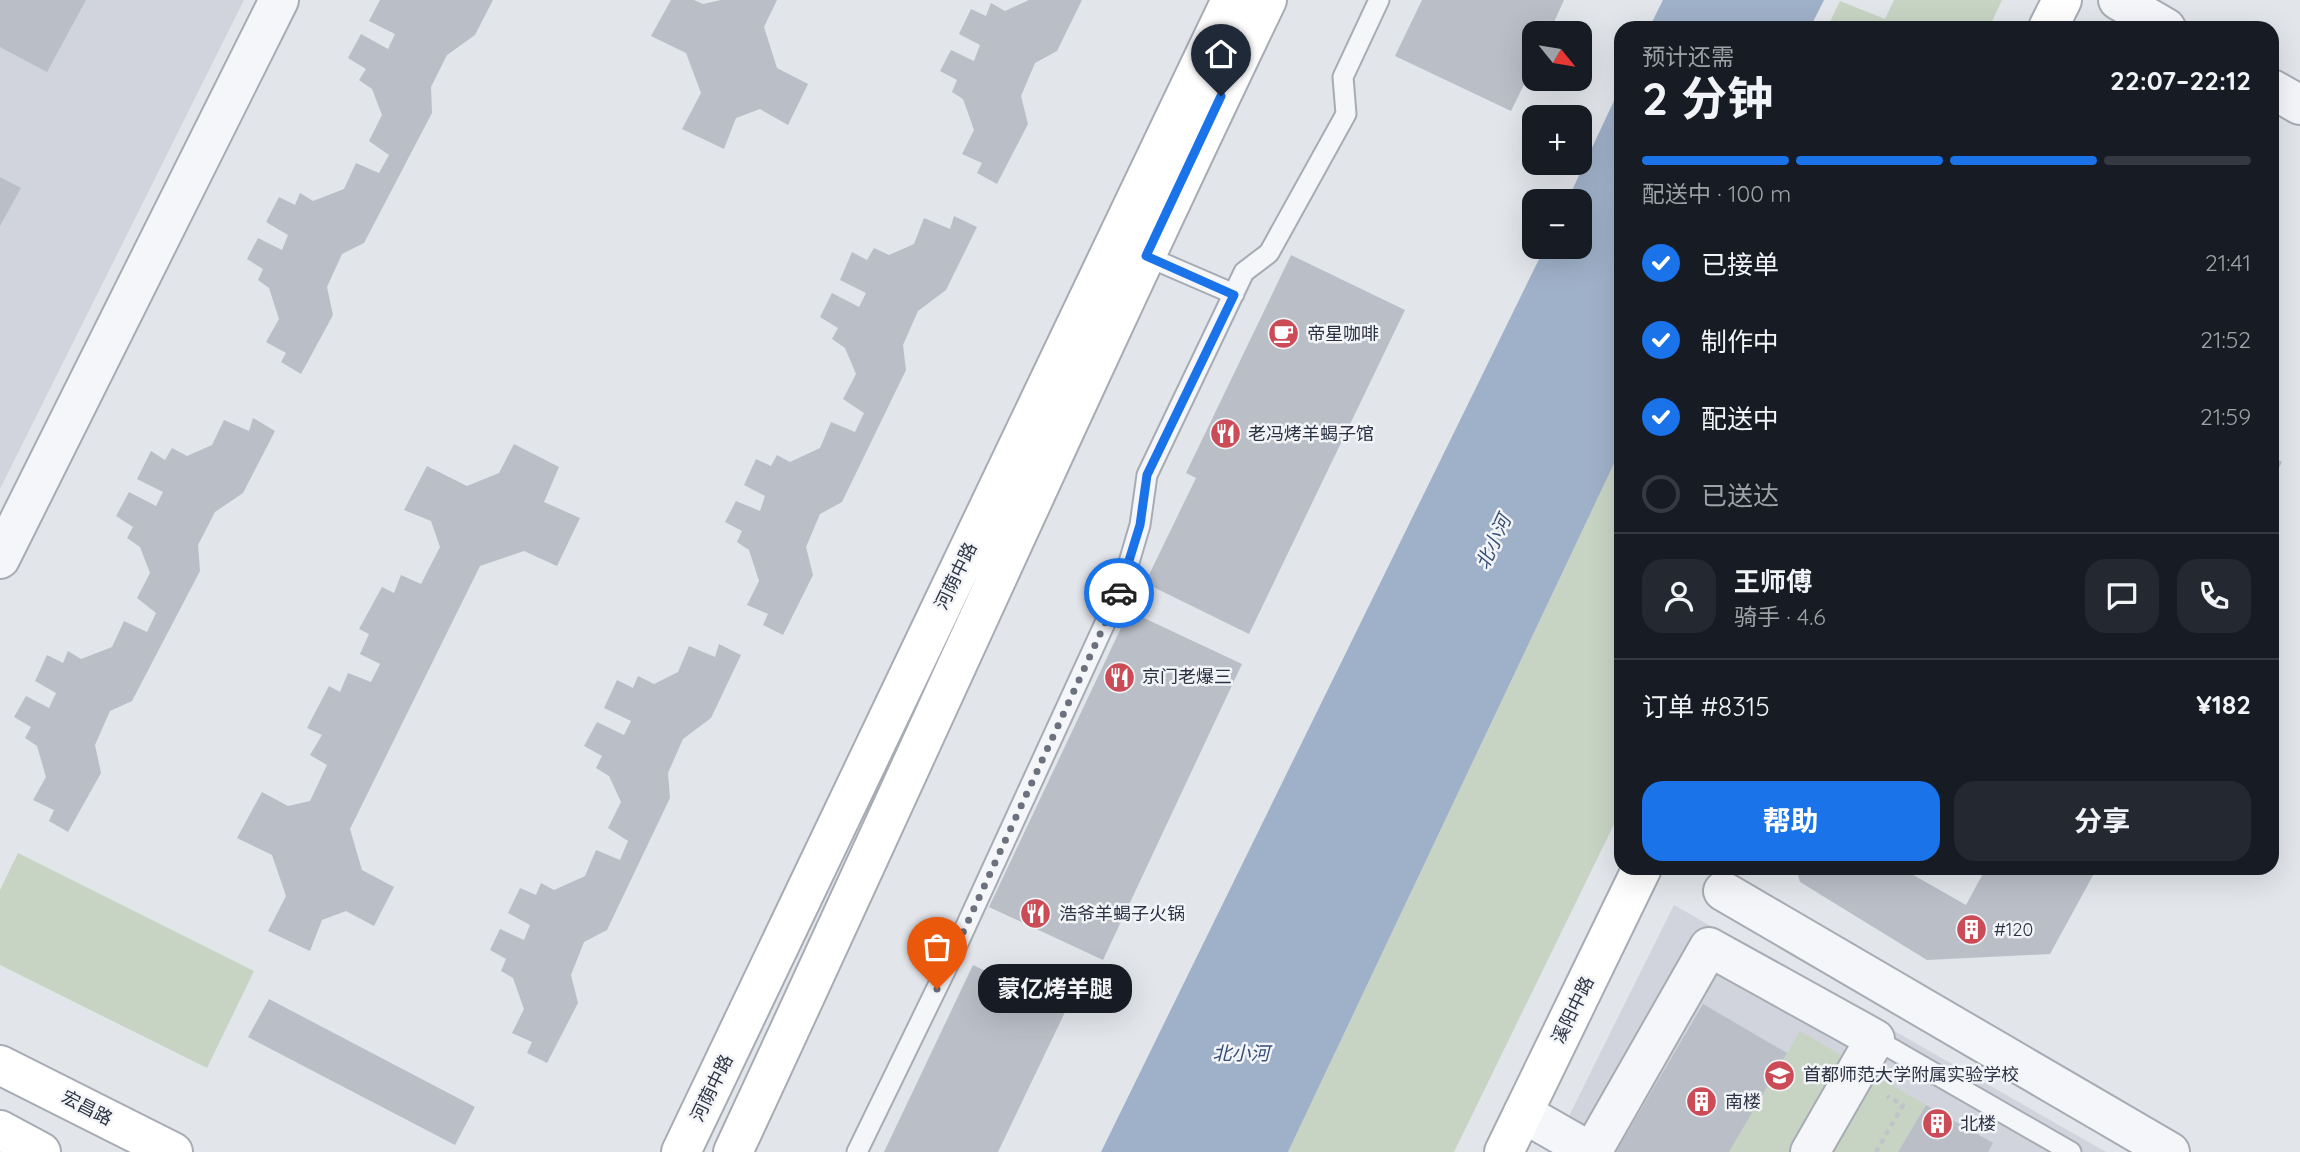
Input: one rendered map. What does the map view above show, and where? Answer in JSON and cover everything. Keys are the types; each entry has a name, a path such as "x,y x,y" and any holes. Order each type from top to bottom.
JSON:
{"street":[{"path":"0,559 279,0"},
{"name":"河荫中路","path":"681,1152 1231,0"},
{"path":"733,1152 1146,256 1267,0"},
{"path":"2052,21 2062,0"},
{"path":"2118,0 2154,21"},
{"path":"2279,93 2300,105"},
{"name":"溪阳中路","path":"1504,1152 1639,875"},
{"path":"1723,891 2170,1152"},
{"path":"1523,1113 1591,1152 1709,947 1875,1039 1810,1152"},
{"name":"宏昌路","path":"0,1065 173,1152"},
{"path":"0,1130 41,1152"}],"lane":[{"path":"857,1152 948,965 1122,586 1140,525 1147,475 1244,272 1269,253 1346,114 1343,77 1379,0"},
{"path":"1146,256 1234,295"},
{"path":"1875,1039 2071,1152"}],"shaded area":[{"path":"0,0 244,0 0,489"},
{"name":"首都师范大学附属实验学校","path":"1674,905 2106,1152 1551,1152"}],"green space":[{"path":"1894,0 2002,0 1992,21 1830,21 1840,1 1885,19"},
{"path":"1614,464 1614,824 1454,1152 1288,1152"},
{"path":"18,853 254,971 207,1068 0,965 0,890"},
{"path":"1800,1031 1926,1105 1898,1152 1729,1152"}],"water":[{"path":"1663,0 1824,0 1814,21 1652,21"},
{"name":"北小河","path":"1614,101 1614,464 1288,1152 1101,1152 1539,259 1592,259 1592,189 1573,189 1579,175 1592,175 1592,148"}],"building":[{"path":"0,0 86,0 47,72 0,47"},
{"path":"380,0 493,0 475,35 447,55 431,87 432,113 364,243 342,254 327,287 333,315 301,374 281,362 286,353 266,342 279,319 269,288 258,280 263,269 247,259 258,238 282,250 288,235 266,222 279,197 295,205 300,193 313,201 344,189 356,163 379,173 389,155 369,141 382,115 372,89 359,80 366,69 348,58 361,34 388,49 395,34 369,21"},
{"path":"671,0 694,0 703,4 721,0 777,0 764,27 777,68 808,84 788,125 760,109 736,118 724,149 682,129 701,93 686,53 651,36"},
{"path":"1029,0 1082,0 1057,51 1035,63 1021,96 1028,124 997,184 977,173 982,163 962,154 974,130 963,99 952,92 957,80 940,71 951,50 974,61 980,45 959,34 971,9 986,16 991,3 1005,11"},
{"path":"1422,0 1564,0 1554,21 1522,21 1522,89 1511,111 1395,56"},
{"path":"0,177 21,188 0,226"},
{"path":"954,216 977,227 946,290 918,311 903,345 906,370 842,502 820,514 806,547 813,575 783,635 763,625 768,614 747,605 759,581 749,550 737,542 742,531 725,522 736,501 760,511 765,496 744,485 756,459 771,466 777,455 790,462 820,448 831,422 855,432 864,413 843,399 856,374 845,348 832,339 838,328 820,317 832,293 859,307 866,293 840,280 852,252 867,260 874,248 889,255 914,244 924,218 950,229"},
{"path":"1291,255 1405,310 1249,634 1145,583 1196,478 1186,473"},
{"path":"253,418 275,431 243,493 215,512 198,545 200,571 132,701 110,711 95,745 101,773 68,832 49,821 54,810 33,800 46,777 37,746 25,738 31,727 14,717 26,696 49,708 56,693 35,681 47,655 63,663 68,651 81,659 112,647 124,621 147,632 156,613 137,598 150,573 140,547 127,538 133,527 116,516 129,492 156,506 163,492 137,479 151,451 165,460 172,448 187,456 212,445 224,420 249,431"},
{"path":"514,444 559,467 544,502 580,518 557,566 524,551 480,566 350,829 362,870 394,887 374,926 346,911 322,920 310,951 268,931 286,896 272,855 237,838 262,792 288,806 310,801 327,765 310,755 322,735 307,728 329,686 340,692 348,673 371,682 380,664 360,654 369,634 359,629 382,587 394,593 401,575 421,584 440,547 431,521 404,510 427,466 467,486 499,473"},
{"path":"1129,611 1242,664 1103,960 989,907"},
{"path":"719,644 741,655 711,718 683,739 668,773 670,798 607,930 584,942 571,975 578,1003 547,1063 527,1053 532,1042 512,1033 524,1009 513,978 501,971 506,959 490,950 500,929 524,940 530,925 508,913 520,888 536,895 541,883 554,890 585,876 596,850 620,860 628,841 608,828 621,802 609,776 596,768 602,756 584,746 597,722 624,735 631,721 604,708 617,680 633,688 638,676 654,684 678,672 689,646 715,657"},
{"name":"#120","path":"1798,875 1913,875 1966,905 1982,875 2093,875 2050,954 1927,960 1800,882"},
{"path":"973,965 1066,1010 998,1152 884,1152"},
{"path":"269,999 475,1107 455,1145 248,1037"},
{"name":"南楼","path":"1703,1004 1787,1053 1729,1152 1616,1152"},
{"name":"北楼","path":"1926,1105 1993,1143 1988,1152 1898,1152"}],"way so far":[{"path":"937,989 1119,593"}],"place":[{"name":"帝星咖啡","path":"1284,334"},
{"name":"老冯烤羊蝎子馆","path":"1225,434"},
{"name":"京门老爆三","path":"1119,677"},
{"name":"浩爷羊蝎子火锅","path":"1036,914"},
{"name":"#120","path":"1971,930"},
{"name":"蒙亿烤羊腿","path":"937,989"},
{"name":"首都师范大学附属实验学校","path":"1780,1075"},
{"name":"南楼","path":"1702,1102"},
{"name":"北楼","path":"1937,1124"}],"route":[{"path":"1119,593 1140,525 1147,475 1234,295 1146,256 1221,96"}]}
